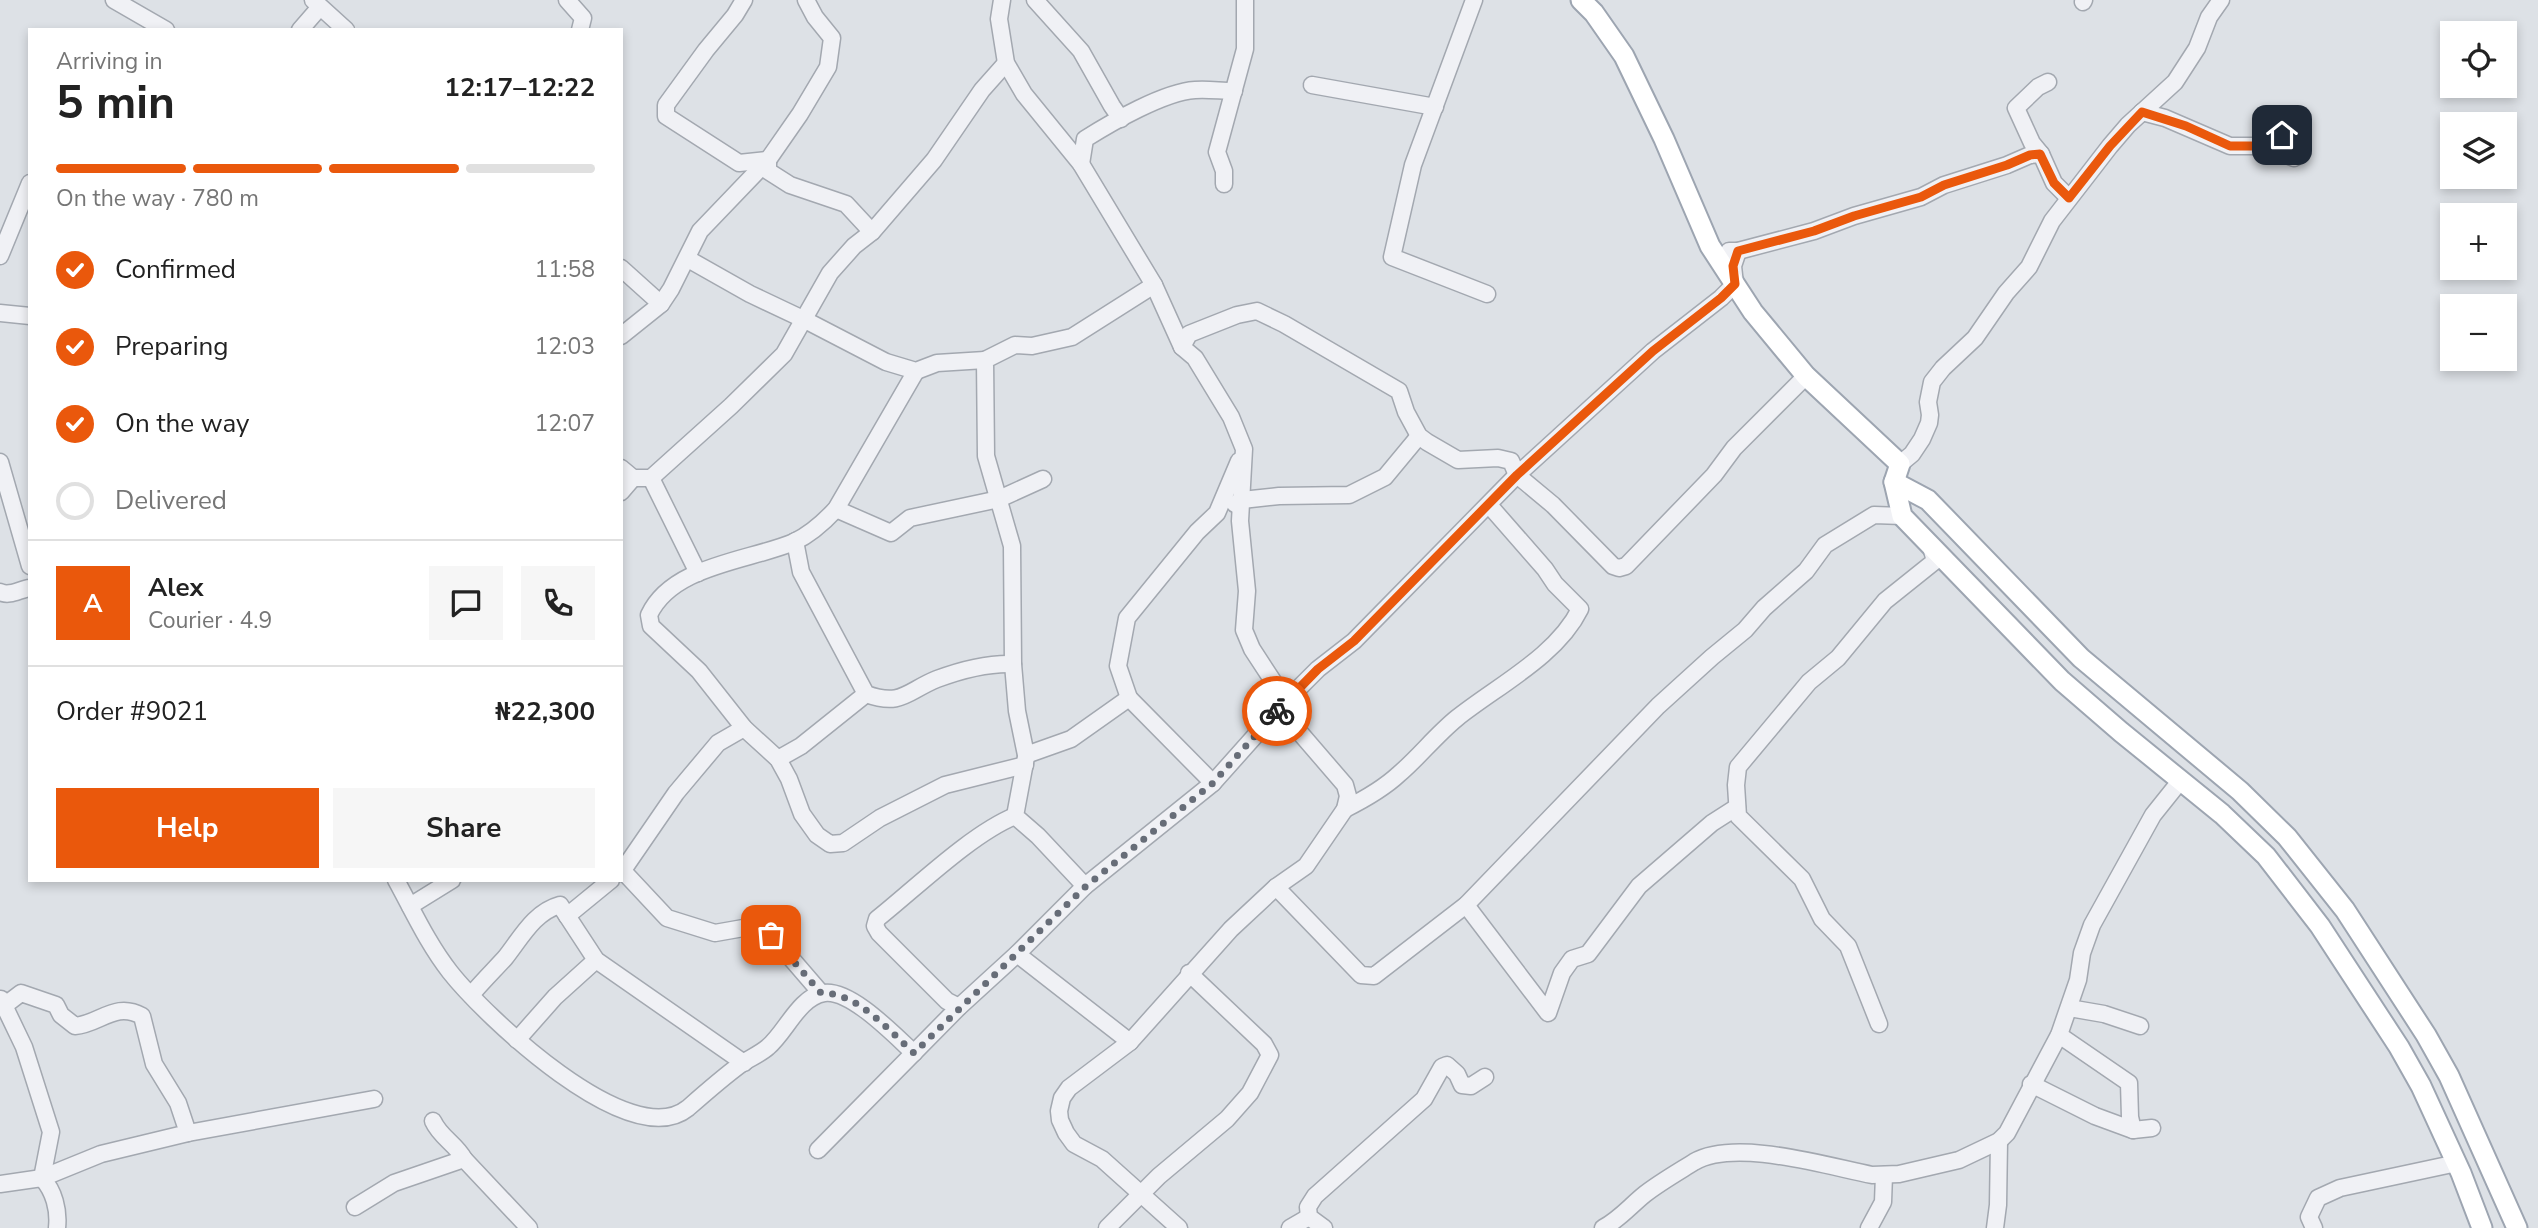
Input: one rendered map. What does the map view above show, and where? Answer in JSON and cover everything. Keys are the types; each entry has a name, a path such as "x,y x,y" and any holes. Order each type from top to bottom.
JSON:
{"main road":[{"path":"1581,0 1594,13 1624,56 1664,139 1710,246 1752,312 1897,473 1928,500 2081,658 2137,708 2240,791 2287,837 2344,910 2426,1035 2459,1099 2517,1228"},
{"path":"1897,473 1902,516 1931,547 2062,681 2222,814 2266,856 2320,926 2399,1047 2421,1086 2457,1163 2482,1228"}],"street":[{"path":"114,0 163,28"},
{"path":"567,0 583,18 580,28"},
{"path":"744,0 666,105 666,116 739,163 768,160"},
{"path":"623,334 661,304 688,259 700,231 768,160 828,67 832,38 815,17 806,0"},
{"path":"1002,0 999,19 1006,64 1024,94 1081,164 1154,285 1182,346 1195,358 1231,417 1244,449 1240,521 1247,591 1244,630 1252,649 1286,701 1289,720 1345,785 1348,796 1345,809 1306,866 1276,887 1231,929 1130,1042 1069,1088 1062,1098 1060,1121 1074,1144 1102,1159 1179,1228"},
{"path":"1035,0 1081,51 1121,119"},
{"path":"1224,184 1224,171 1217,152 1245,49 1245,0"},
{"path":"1474,0 1413,165 1392,257 1487,294"},
{"path":"1897,473 1922,439 1930,415 1928,402 1932,383 1943,368 1975,338 2006,293 2029,267 2052,221 2110,146 2164,93 2188,63 2221,0"},
{"path":"301,28 317,4 344,28"},
{"path":"651,478 784,354 830,274 854,246 872,232 934,160 982,90 1006,64"},
{"path":"2048,82 2038,87 2016,108 2054,183 2069,198"},
{"path":"1312,85 1435,107"},
{"path":"1081,164 1085,139 1154,102 1193,90 1234,91"},
{"path":"2142,112 2186,126 2230,146 2265,146 2294,158"},
{"path":"2265,146 2282,135 2294,132"},
{"path":"1710,246 1724,251 1738,251 1814,231 1854,216 1921,197 1944,185 2030,155 2040,154"},
{"path":"768,160 768,171 790,185 846,204 872,232"},
{"path":"0,256 28,188"},
{"path":"818,1150 959,1007 1085,887 1213,783 1286,701 1318,669 1354,641 1517,475 1653,351 1721,298 1735,284 1733,266 1738,251"},
{"path":"688,259 750,294 886,362 916,371 937,363 985,360 1015,345 1032,346 1072,337 1154,285"},
{"path":"623,270 661,304"},
{"path":"1182,346 1189,334 1257,311 1284,324 1399,391 1406,412 1419,436 1458,460 1498,457 1511,461 1517,475 1553,505 1613,566 1619,568 1626,566 1714,475 1734,447 1807,376"},
{"path":"0,313 28,316"},
{"path":"985,360 986,456 1012,546 1013,664 1025,760 1015,816"},
{"path":"916,371 836,509 818,528 795,541 765,552 733,559 698,573 665,593 649,615 651,626 699,671 744,728 778,759 802,814 817,835 830,844 843,843 880,818 945,785 1025,760 1071,739 1129,698"},
{"path":"1213,783 1129,698 1118,666 1127,618 1197,532 1217,513 1242,500 1279,496 1349,495 1385,477 1419,436"},
{"path":"1217,513 1244,449"},
{"path":"0,462 28,559"},
{"path":"627,473 651,478"},
{"path":"651,478 698,573"},
{"path":"836,509 891,533 910,518 999,499 1043,479"},
{"path":"1345,809 1370,797 1399,775 1455,720 1540,655 1572,625 1580,609 1555,584 1489,505"},
{"path":"1276,887 1361,975 1374,976 1466,905 1658,706 1807,571 1825,545 1874,515 1902,516"},
{"path":"795,541 801,572 866,694 885,700 906,696 934,680 961,670 1013,664"},
{"path":"1879,1024 1848,946 1822,919 1802,879 1738,816 1738,767 1809,682 1838,658 1885,601 1935,561 1931,547"},
{"path":"0,592 13,593 28,589"},
{"path":"778,759 802,746 866,694"},
{"path":"623,868 676,793 718,743 744,728"},
{"path":"1603,1228 1615,1222 1645,1194 1709,1155 1723,1152 1756,1152 1872,1175 1884,1175 1931,1168 1959,1160 1999,1141 2021,1109 2031,1084 2059,1035 2078,980 2082,953 2092,925 2152,815 2181,780"},
{"path":"1466,905 1548,1013 1562,973 1572,959 1588,954 1639,886 1712,823 1737,807"},
{"path":"1015,816 1038,836 1085,887"},
{"path":"959,1007 947,1001 879,933 875,926 877,919 972,842 999,822 1015,816"},
{"path":"623,879 667,918 715,933 748,927 771,935 821,993"},
{"path":"397,882 444,964 471,995 517,1040 555,1071 594,1096 630,1112 653,1117 671,1117 687,1108 699,1096 768,1047 808,1000 821,993 842,995 866,1011 914,1053"},
{"path":"410,906 449,882"},
{"path":"567,916 609,882"},
{"path":"471,995 537,917 549,908 560,905 596,960 744,1063"},
{"path":"1017,954 1130,1042"},
{"path":"517,1040 555,997 596,960"},
{"path":"1107,1228 1159,1176 1227,1119 1250,1093 1270,1055 1264,1044 1189,973"},
{"path":"57,1228 55,1206 49,1187 42,1178 51,1132 24,1047 1,1003 21,993 56,1005 61,1015 75,1026 84,1025 106,1014 130,1009 142,1016 154,1064 178,1103 188,1133"},
{"path":"2070,1005 2069,1008 2104,1014 2140,1026"},
{"path":"2059,1035 2129,1083 2133,1130"},
{"path":"1324,1228 1309,1217 1308,1207 1315,1196 1424,1099 1442,1067 1447,1065 1453,1070 1462,1085 1471,1086 1485,1077"},
{"path":"2031,1084 2095,1116 2133,1130 2151,1128"},
{"path":"0,1184 42,1178 101,1154 188,1133 374,1099"},
{"path":"433,1121 437,1131 457,1146 464,1159 529,1228"},
{"path":"1995,1228 1999,1141"},
{"path":"355,1207 394,1183 464,1159"},
{"path":"2314,1228 2309,1217 2318,1198 2340,1188 2457,1163"},
{"path":"1869,1228 1883,1202 1884,1175"},
{"path":"1290,1228 1309,1217"}],"way so far":[{"path":"771,935 821,993 842,995 866,1011 914,1053 1085,887 1213,783 1277,711"}],"route":[{"path":"1277,711 1318,669 1354,641 1517,475 1653,351 1721,298 1735,284 1733,266 1738,251 1814,231 1854,216 1921,197 1944,185 2030,155 2040,154 2054,183 2069,198 2110,146 2142,112 2186,126 2230,146 2265,146 2282,135"}]}
